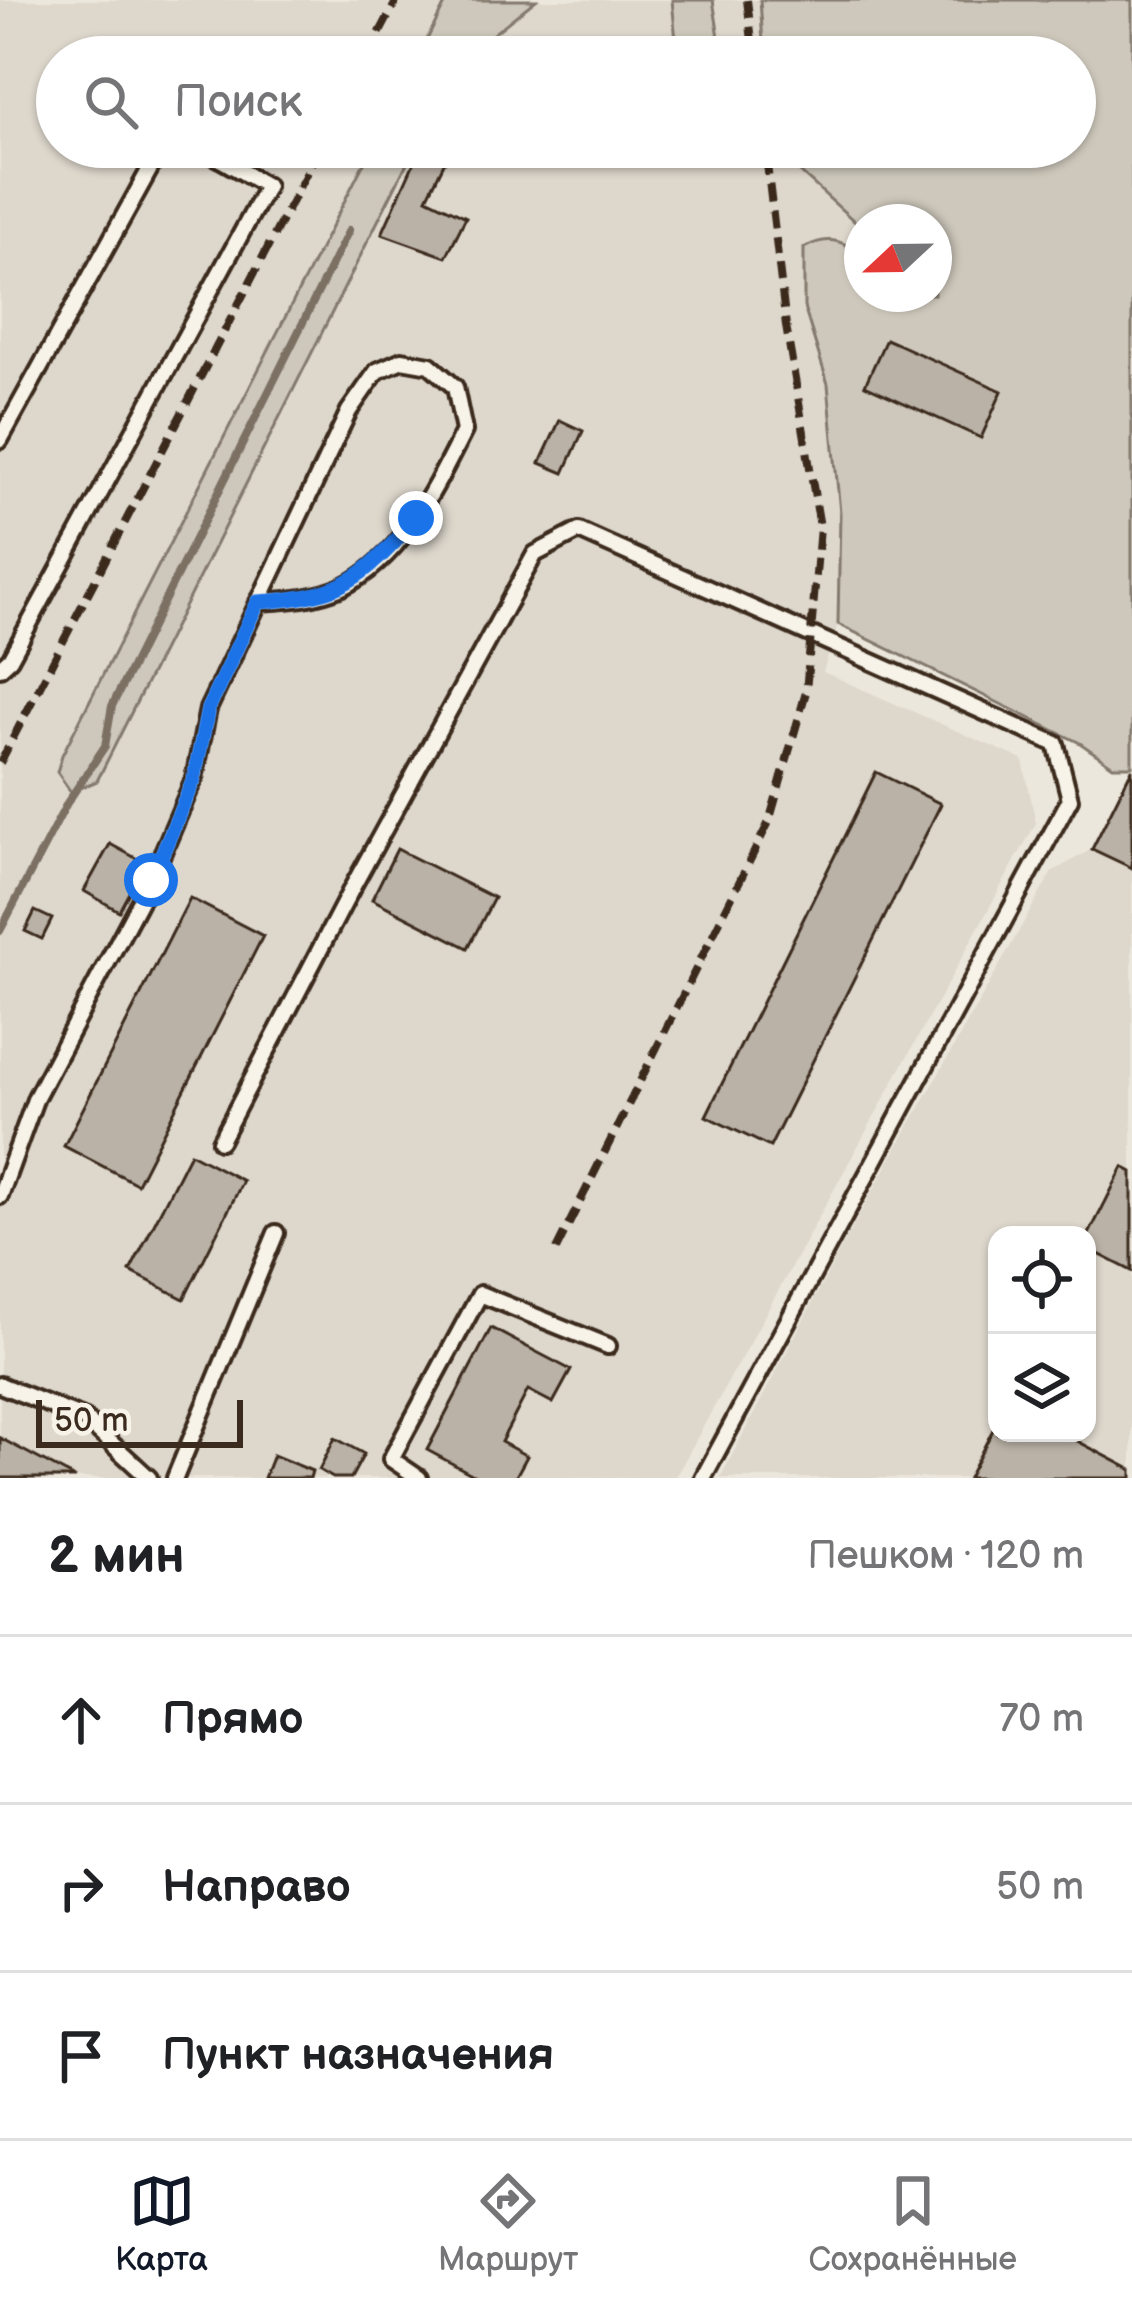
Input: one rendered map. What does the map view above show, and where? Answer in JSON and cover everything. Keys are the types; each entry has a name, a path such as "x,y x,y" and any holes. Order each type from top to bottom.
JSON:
{"lane":[{"path":"0,440 151,168"},
{"path":"0,668 21,638 267,186 236,168"},
{"path":"0,1196 36,1096 151,880 194,779 208,709 258,602 349,412 377,371 402,360 430,365 455,387 464,430 416,518 384,554 345,586 306,599 258,602"},
{"path":"220,1141 535,554 579,531 1056,744 1070,799 703,1478"},
{"path":"176,1478 276,1233"},
{"path":"419,1478 392,1459 480,1294 608,1346"},
{"path":"0,1385 86,1419 149,1478"}],"shaded area":[{"path":"0,0 760,0 763,36 36,36 36,168 796,168 844,212 844,243 804,248 804,306 828,384 840,513 838,624 823,672 1023,760 1036,823 675,1478 0,1478"},
{"path":"447,0 536,0 491,36 429,36"},
{"path":"672,0 713,0 719,36 676,36"},
{"path":"760,0 1132,0 1132,766 1113,766 1080,743 838,624 840,513 828,384 804,307 804,248 820,241 844,244 844,312 952,312 952,204 844,204 844,212 796,168 1096,168 1096,36 763,36"},
{"path":"361,168 404,168 97,781 71,792 57,772"},
{"path":"1092,849 1132,868 1132,1478 720,1478 847,1237 1052,872"}],"building":[{"path":"412,168 442,168 427,198 466,217 446,257 382,234"},
{"path":"886,339 1002,391 981,438 865,385"},
{"path":"560,420 583,431 564,473 540,463"},
{"path":"1132,769 1132,868 1092,849"},
{"path":"876,772 941,804 770,1147 706,1116"},
{"path":"110,844 145,863 119,911 84,891"},
{"path":"397,849 494,898 468,948 372,899"},
{"path":"190,898 263,936 137,1184 64,1146"},
{"path":"35,911 52,919 42,939 25,931"},
{"path":"190,1153 243,1181 184,1299 130,1271"},
{"path":"1123,1167 1132,1172 1132,1271 1096,1253 1093,1226"},
{"path":"491,1328 571,1370 553,1403 528,1390 501,1442 527,1456 515,1478 479,1478 427,1450"},
{"path":"0,1438 75,1478 0,1478"},
{"path":"335,1438 364,1454 351,1478 333,1478 319,1470"},
{"path":"988,1439 1079,1442 1132,1470 1132,1478 968,1478"},
{"path":"273,1455 312,1471 310,1478 264,1478"}],"waterway":[{"path":"0,931 67,803 105,746 112,706 349,230"}],"railway":[{"path":"378,36 397,0"},
{"path":"747,0 751,36"},
{"path":"0,763 309,168"},
{"path":"556,1250 769,822 806,692 820,527 786,326 767,168"}],"route":[{"path":"151,880 194,779 208,709 258,602 306,599 345,586 384,554 416,518"}]}
